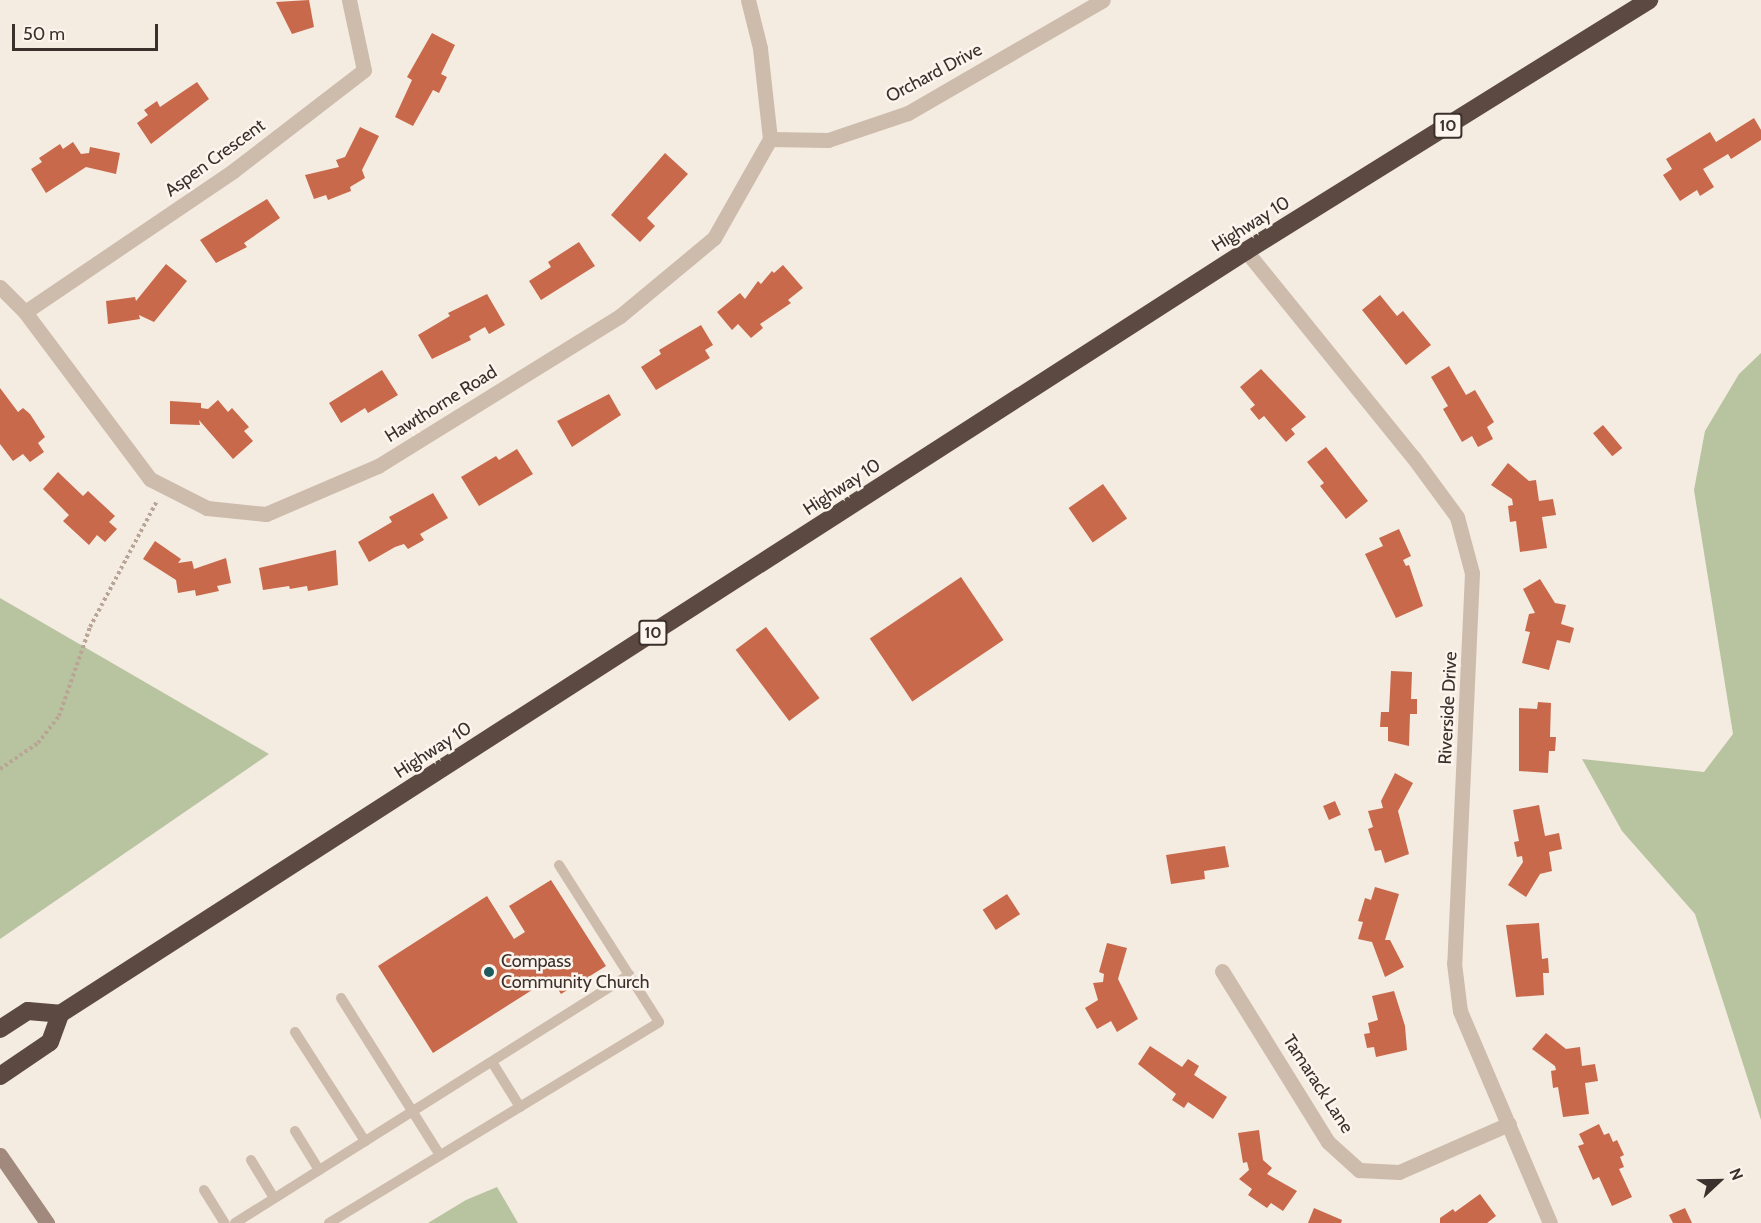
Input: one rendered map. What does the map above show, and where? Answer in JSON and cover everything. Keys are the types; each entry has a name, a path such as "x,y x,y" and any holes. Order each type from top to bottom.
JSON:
{"highway":[{"name":"Highway 10","path":"60,1014 1246,252 1649,0"},
{"path":"0,1029 28,1011 60,1014 50,1042 0,1076"}],"main road":[{"path":"0,1155 47,1223"}],"street":[{"name":"Aspen Crescent","path":"25,312 233,171 364,70 349,0"},
{"path":"748,0 760,48 770,139"},
{"name":"Orchard Drive","path":"770,139 828,140 908,113 1103,0"},
{"name":"Hawthorne Road","path":"0,287 25,312 150,479 207,508 266,514 378,466 620,316 714,238 770,139"},
{"name":"Riverside Drive","path":"1246,252 1413,457 1457,517 1472,573 1454,963 1460,1011 1550,1223"},
{"name":"Tamarack Lane","path":"1222,970 1329,1142 1359,1170 1399,1172 1509,1124"}],"lane":[{"path":"329,1223 658,1022 559,865"},
{"path":"235,1223 629,975"},
{"path":"341,998 440,1155"},
{"path":"295,1032 365,1141"},
{"path":"492,1062 520,1107"},
{"path":"295,1131 319,1170"},
{"path":"251,1160 274,1198"},
{"path":"204,1190 225,1223"}],"path":[{"path":"0,769 38,743 59,716 90,627 165,487"}],"green space":[{"path":"1761,353 1761,1120 1695,914 1622,831 1582,759 1704,772 1733,734 1694,490 1705,431 1739,374"},
{"path":"0,598 269,754 0,939"},
{"path":"497,1187 518,1223 428,1223 466,1200"}],"building":[{"path":"309,0 314,27 292,34 276,2"},
{"path":"432,33 455,45 441,74 447,77 439,93 433,90 413,126 395,117 412,80 407,77"},
{"path":"197,82 209,99 151,144 137,123 148,115 144,110 157,101 160,107"},
{"path":"1754,118 1761,130 1761,140 1731,159 1728,154 1703,169 1714,187 1700,196 1697,190 1680,201 1663,175 1672,169 1666,159 1710,132 1716,142"},
{"path":"360,127 379,136 362,170 365,178 350,187 351,191 328,200 326,195 314,199 305,175 339,167 336,160 345,157"},
{"path":"73,142 81,154 89,153 90,147 120,153 116,174 86,167 46,193 31,169 42,162 39,158 60,144 63,149"},
{"path":"665,153 688,174 647,218 655,226 640,242 611,215"},
{"path":"267,199 280,218 244,243 247,247 216,263 200,240"},
{"path":"579,242 595,266 541,300 529,281 551,267 548,262"},
{"path":"166,264 187,281 154,322 139,315 140,319 108,324 106,301 135,297 136,301"},
{"path":"783,265 803,288 788,300 791,303 760,324 763,328 751,338 738,324 732,330 717,312 740,293 745,299 758,281 761,284 772,271 774,273"},
{"path":"487,294 505,325 489,334 485,327 469,336 471,340 432,359 418,335 450,316 448,313"},
{"path":"1380,295 1397,316 1403,311 1431,345 1406,365 1362,310"},
{"path":"701,325 713,345 705,350 710,358 656,390 641,367 661,354 659,350"},
{"path":"1449,366 1466,395 1475,390 1494,422 1487,427 1493,439 1478,447 1472,436 1462,442 1443,409 1448,406 1431,377"},
{"path":"1261,369 1306,417 1291,429 1295,434 1286,442 1264,416 1259,420 1250,409 1255,405 1240,387"},
{"path":"382,370 398,395 368,413 365,408 341,423 329,403"},
{"path":"0,388 18,412 23,408 30,414 45,437 38,443 44,452 30,462 23,454 13,461 0,444"},
{"path":"609,394 621,415 572,447 557,421"},
{"path":"218,400 228,412 232,408 249,427 244,431 253,441 233,459 199,420 200,425 170,424 170,401 201,403 201,408 208,409"},
{"path":"1603,425 1622,448 1612,456 1593,433"},
{"path":"1326,447 1368,501 1346,519 1320,486 1324,483 1307,462"},
{"path":"517,449 533,474 479,506 461,477 496,456 499,460"},
{"path":"1508,463 1529,481 1536,480 1539,501 1553,499 1556,515 1542,517 1547,548 1520,552 1516,521 1510,522 1508,506 1513,505 1512,499 1491,485"},
{"path":"58,472 83,496 88,491 115,516 109,522 117,529 105,542 97,535 89,545 63,521 69,515 43,489"},
{"path":"1103,484 1127,518 1093,542 1069,508"},
{"path":"433,493 448,518 420,534 424,540 408,549 404,544 395,547 369,562 358,542 392,522 389,517"},
{"path":"1399,529 1411,556 1403,560 1406,566 1409,565 1423,606 1396,618 1365,554 1383,546 1379,538"},
{"path":"155,541 181,559 178,563 192,561 194,569 226,558 231,583 217,586 219,591 196,596 195,590 178,593 176,580 143,559"},
{"path":"336,550 338,585 308,591 307,586 263,590 259,568"},
{"path":"961,577 1003,640 912,702 870,639"},
{"path":"1540,579 1555,603 1566,605 1561,624 1574,628 1570,643 1557,640 1549,670 1522,663 1530,632 1525,631 1529,614 1535,613 1523,589"},
{"path":"766,627 820,698 789,721 736,650"},
{"path":"1391,671 1412,672 1411,699 1417,699 1417,714 1410,714 1409,746 1388,741 1388,727 1380,727 1381,712 1389,712"},
{"path":"1538,702 1551,703 1550,737 1556,737 1555,751 1549,751 1548,773 1519,771 1519,708 1537,709"},
{"path":"1395,773 1413,783 1398,811 1409,854 1385,863 1381,850 1375,851 1368,829 1373,827 1368,811 1383,808 1381,801"},
{"path":"1335,801 1341,815 1329,820 1323,806"},
{"path":"1539,805 1545,836 1559,833 1562,849 1549,852 1552,871 1540,874 1526,897 1508,885 1523,862 1522,856 1517,857 1514,842 1519,841 1513,810"},
{"path":"1225,846 1229,867 1204,871 1205,879 1171,884 1166,855"},
{"name":"Compass Community Church","path":"551,880 606,966 561,994 551,978 433,1053 378,966 487,896 514,939 525,932 509,906"},
{"path":"1375,887 1399,894 1385,940 1390,940 1404,967 1385,977 1372,942 1358,939 1363,922 1358,921 1365,898 1371,900"},
{"path":"1007,894 1020,914 996,930 983,910"},
{"path":"1539,923 1542,959 1548,958 1549,973 1543,973 1544,995 1516,997 1506,925"},
{"path":"1107,943 1127,948 1118,979 1138,1019 1117,1032 1111,1021 1097,1029 1085,1008 1098,1000 1093,983 1103,982 1104,974 1099,972"},
{"path":"1394,991 1405,1026 1407,1050 1376,1057 1374,1047 1367,1048 1364,1034 1370,1033 1368,1023 1378,1020 1372,996"},
{"path":"1546,1033 1566,1049 1580,1047 1582,1066 1595,1064 1598,1081 1585,1083 1589,1114 1563,1117 1558,1087 1553,1088 1551,1071 1556,1070 1555,1066 1532,1049"},
{"path":"1150,1046 1182,1067 1188,1059 1199,1066 1194,1075 1227,1097 1213,1119 1188,1102 1184,1108 1172,1100 1176,1094 1138,1064"},
{"path":"1599,1124 1604,1135 1609,1133 1613,1142 1617,1140 1624,1155 1620,1157 1624,1167 1619,1169 1632,1197 1612,1206 1599,1177 1593,1180 1578,1146 1584,1144 1579,1134"},
{"path":"1259,1130 1263,1160 1272,1168 1267,1174 1297,1191 1283,1211 1271,1203 1267,1208 1248,1195 1252,1189 1239,1179 1249,1170 1247,1162 1243,1163 1238,1133"},
{"path":"1480,1194 1496,1216 1487,1223 1440,1223 1440,1218 1453,1209 1455,1212"},
{"path":"1314,1208 1342,1220 1341,1223 1308,1223"},
{"path":"1685,1208 1692,1223 1673,1223 1669,1215"}],"place":[{"name":"Compass Community Church","path":"489,972"}]}
